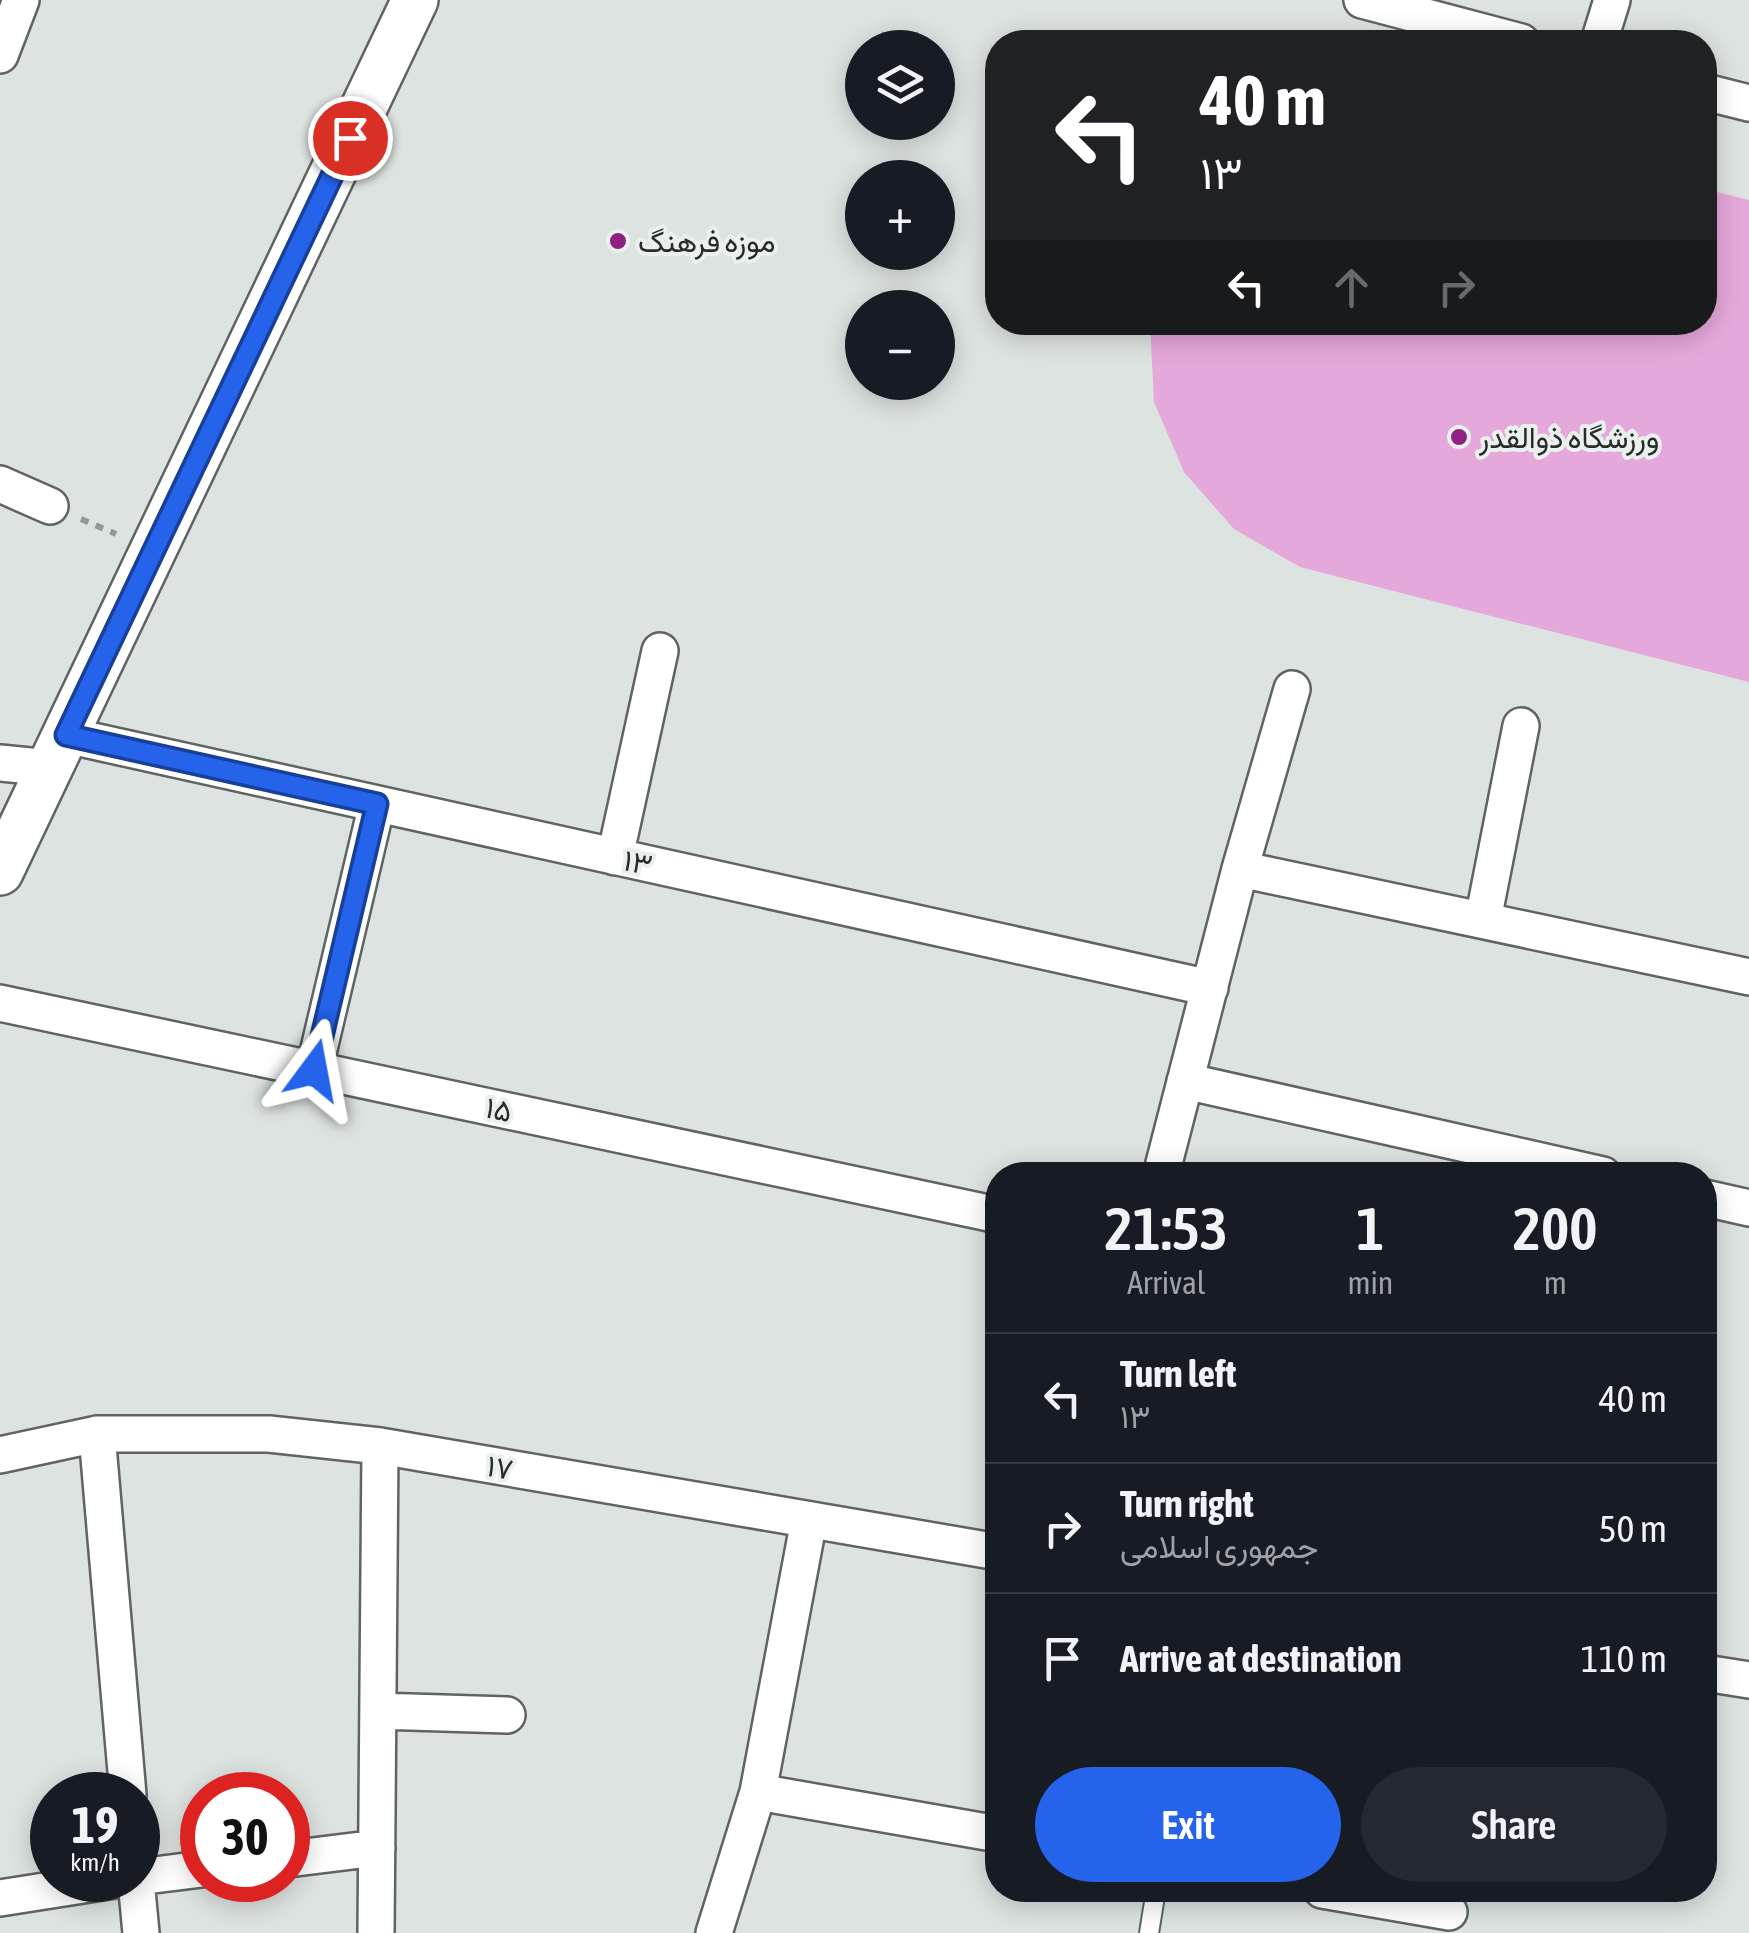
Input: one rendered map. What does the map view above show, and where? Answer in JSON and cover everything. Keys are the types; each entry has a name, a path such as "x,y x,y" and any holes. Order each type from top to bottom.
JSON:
{"street":[{"path":"0,55 21,0"},
{"path":"0,872 415,0"},
{"path":"1362,0 1476,30"},
{"path":"1603,30 1612,0"},
{"path":"1717,95 1749,103"},
{"path":"0,484 50,506"},
{"path":"616,856 660,651"},
{"path":"1165,1162 1240,868 1292,689"},
{"path":"1484,920 1522,726"},
{"name":"۱۳","path":"0,763 58,751 377,804 1210,988"},
{"path":"314,1070 377,804"},
{"path":"1240,868 1749,977"},
{"name":"۱۵","path":"0,1004 985,1212"},
{"path":"1185,1081 1545,1162"},
{"path":"1717,1201 1749,1208"},
{"path":"97,1434 126,1772"},
{"name":"۱۷","path":"0,1455 97,1434 268,1434 380,1446 985,1550"},
{"path":"376,1933 380,1446"},
{"path":"714,1933 758,1792 809,1520"},
{"path":"1717,1675 1749,1680"},
{"path":"378,1711 508,1714"},
{"path":"758,1792 985,1832"},
{"path":"310,1856 377,1848"},
{"path":"0,1898 30,1893"},
{"path":"138,1902 140,1933"},
{"path":"1391,1902 1449,1912"}],"lane":[{"path":"1149,1933 1154,1902"}],"path":[{"path":"50,506 154,550"}],"shaded area":[{"name":"ورزشگاه ذوالقدر","path":"1717,192 1749,200 1749,682 1300,567 1234,529 1184,472 1154,402 1151,335 1717,335"}],"place":[{"name":"موزه فرهنگ","path":"618,241"},
{"name":"ورزشگاه ذوالقدر","path":"1459,437"}],"route":[{"path":"314,1070 377,804 66,735 350,138"}]}
